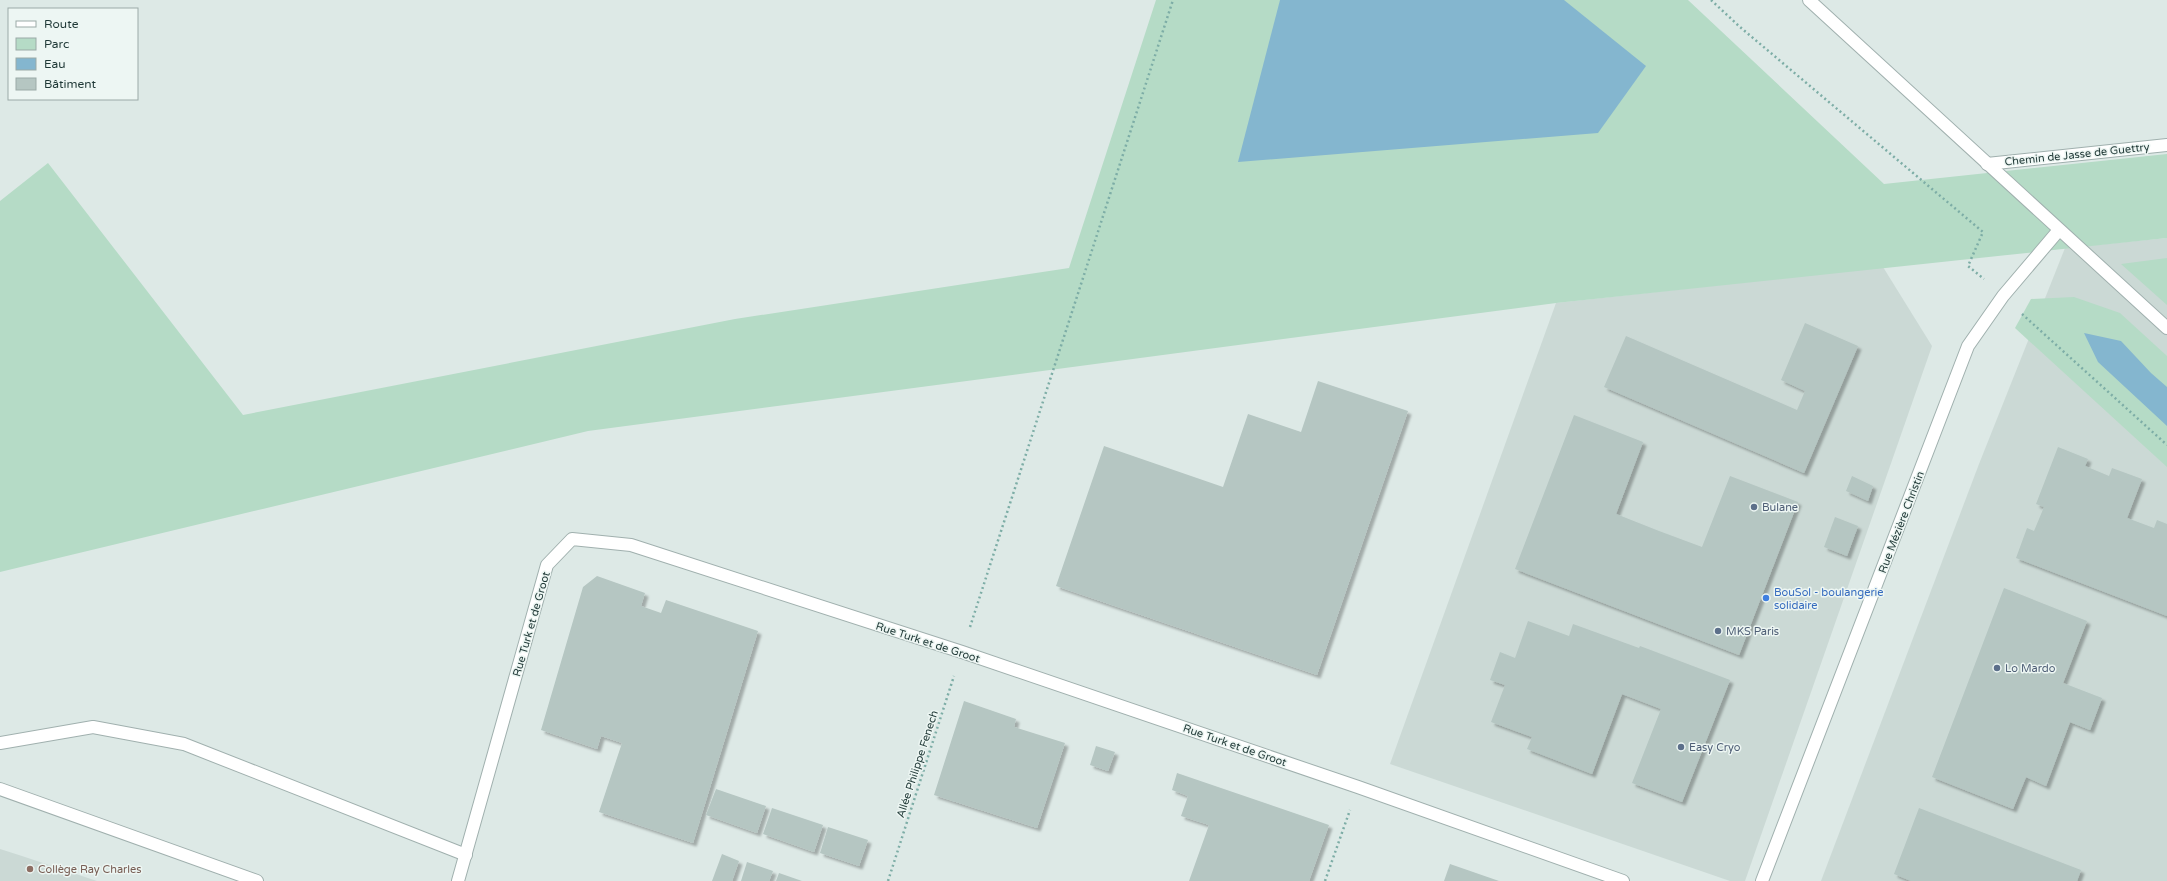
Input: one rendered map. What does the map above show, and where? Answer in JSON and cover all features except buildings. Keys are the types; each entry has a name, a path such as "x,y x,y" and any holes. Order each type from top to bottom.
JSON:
{"street":[{"path":"1809,0 2167,328"},
{"name":"Chemin de Jasse de Guettry","path":"1987,164 2167,145"},
{"name":"Rue Mézière Christin","path":"1762,881 1968,346 2003,296 2059,230"},
{"name":"Rue Turk et de Groot","path":"458,881 548,565 572,539 631,545 962,652 1358,787 1623,881"},
{"path":"0,743 93,727 184,744 466,855"},
{"path":"0,789 257,881"}],"path":[{"name":"Allée Philippe Fenech","path":"888,881 1173,0"},
{"path":"1711,0 1740,27 1983,232 1968,266 2167,445"},
{"path":"1325,881 1358,787"}],"shaded area":[{"path":"2167,238 2167,881 1821,881 1979,464 2065,248"},
{"path":"1883,267 1932,346 1745,881 1730,881 1390,764 1556,303"},
{"name":"Collège Ray Charles","path":"0,849 22,856 97,881 0,881"}],"green space":[{"path":"1156,0 1688,0 1884,184 2167,154 2167,238 1556,303 588,431 0,572 0,201 48,163 243,415 735,319 1069,268"},
{"path":"2167,258 2167,305 2121,264"},
{"path":"2074,297 2120,313 2167,356 2167,467 2015,328 2031,299"}],"water":[{"path":"1280,0 1564,0 1646,66 1598,133 1238,162"},
{"path":"2084,333 2121,341 2151,373 2167,387 2167,426 2098,362"}],"place":[{"name":"Bulane","path":"1754,507"},
{"name":"BouSol - boulangerie solidaire","path":"1766,598"},
{"name":"MKS Paris","path":"1718,631"},
{"name":"Lo Mardo","path":"1997,668"},
{"name":"Easy Cryo","path":"1681,747"},
{"name":"Collège Ray Charles","path":"30,869"}]}
